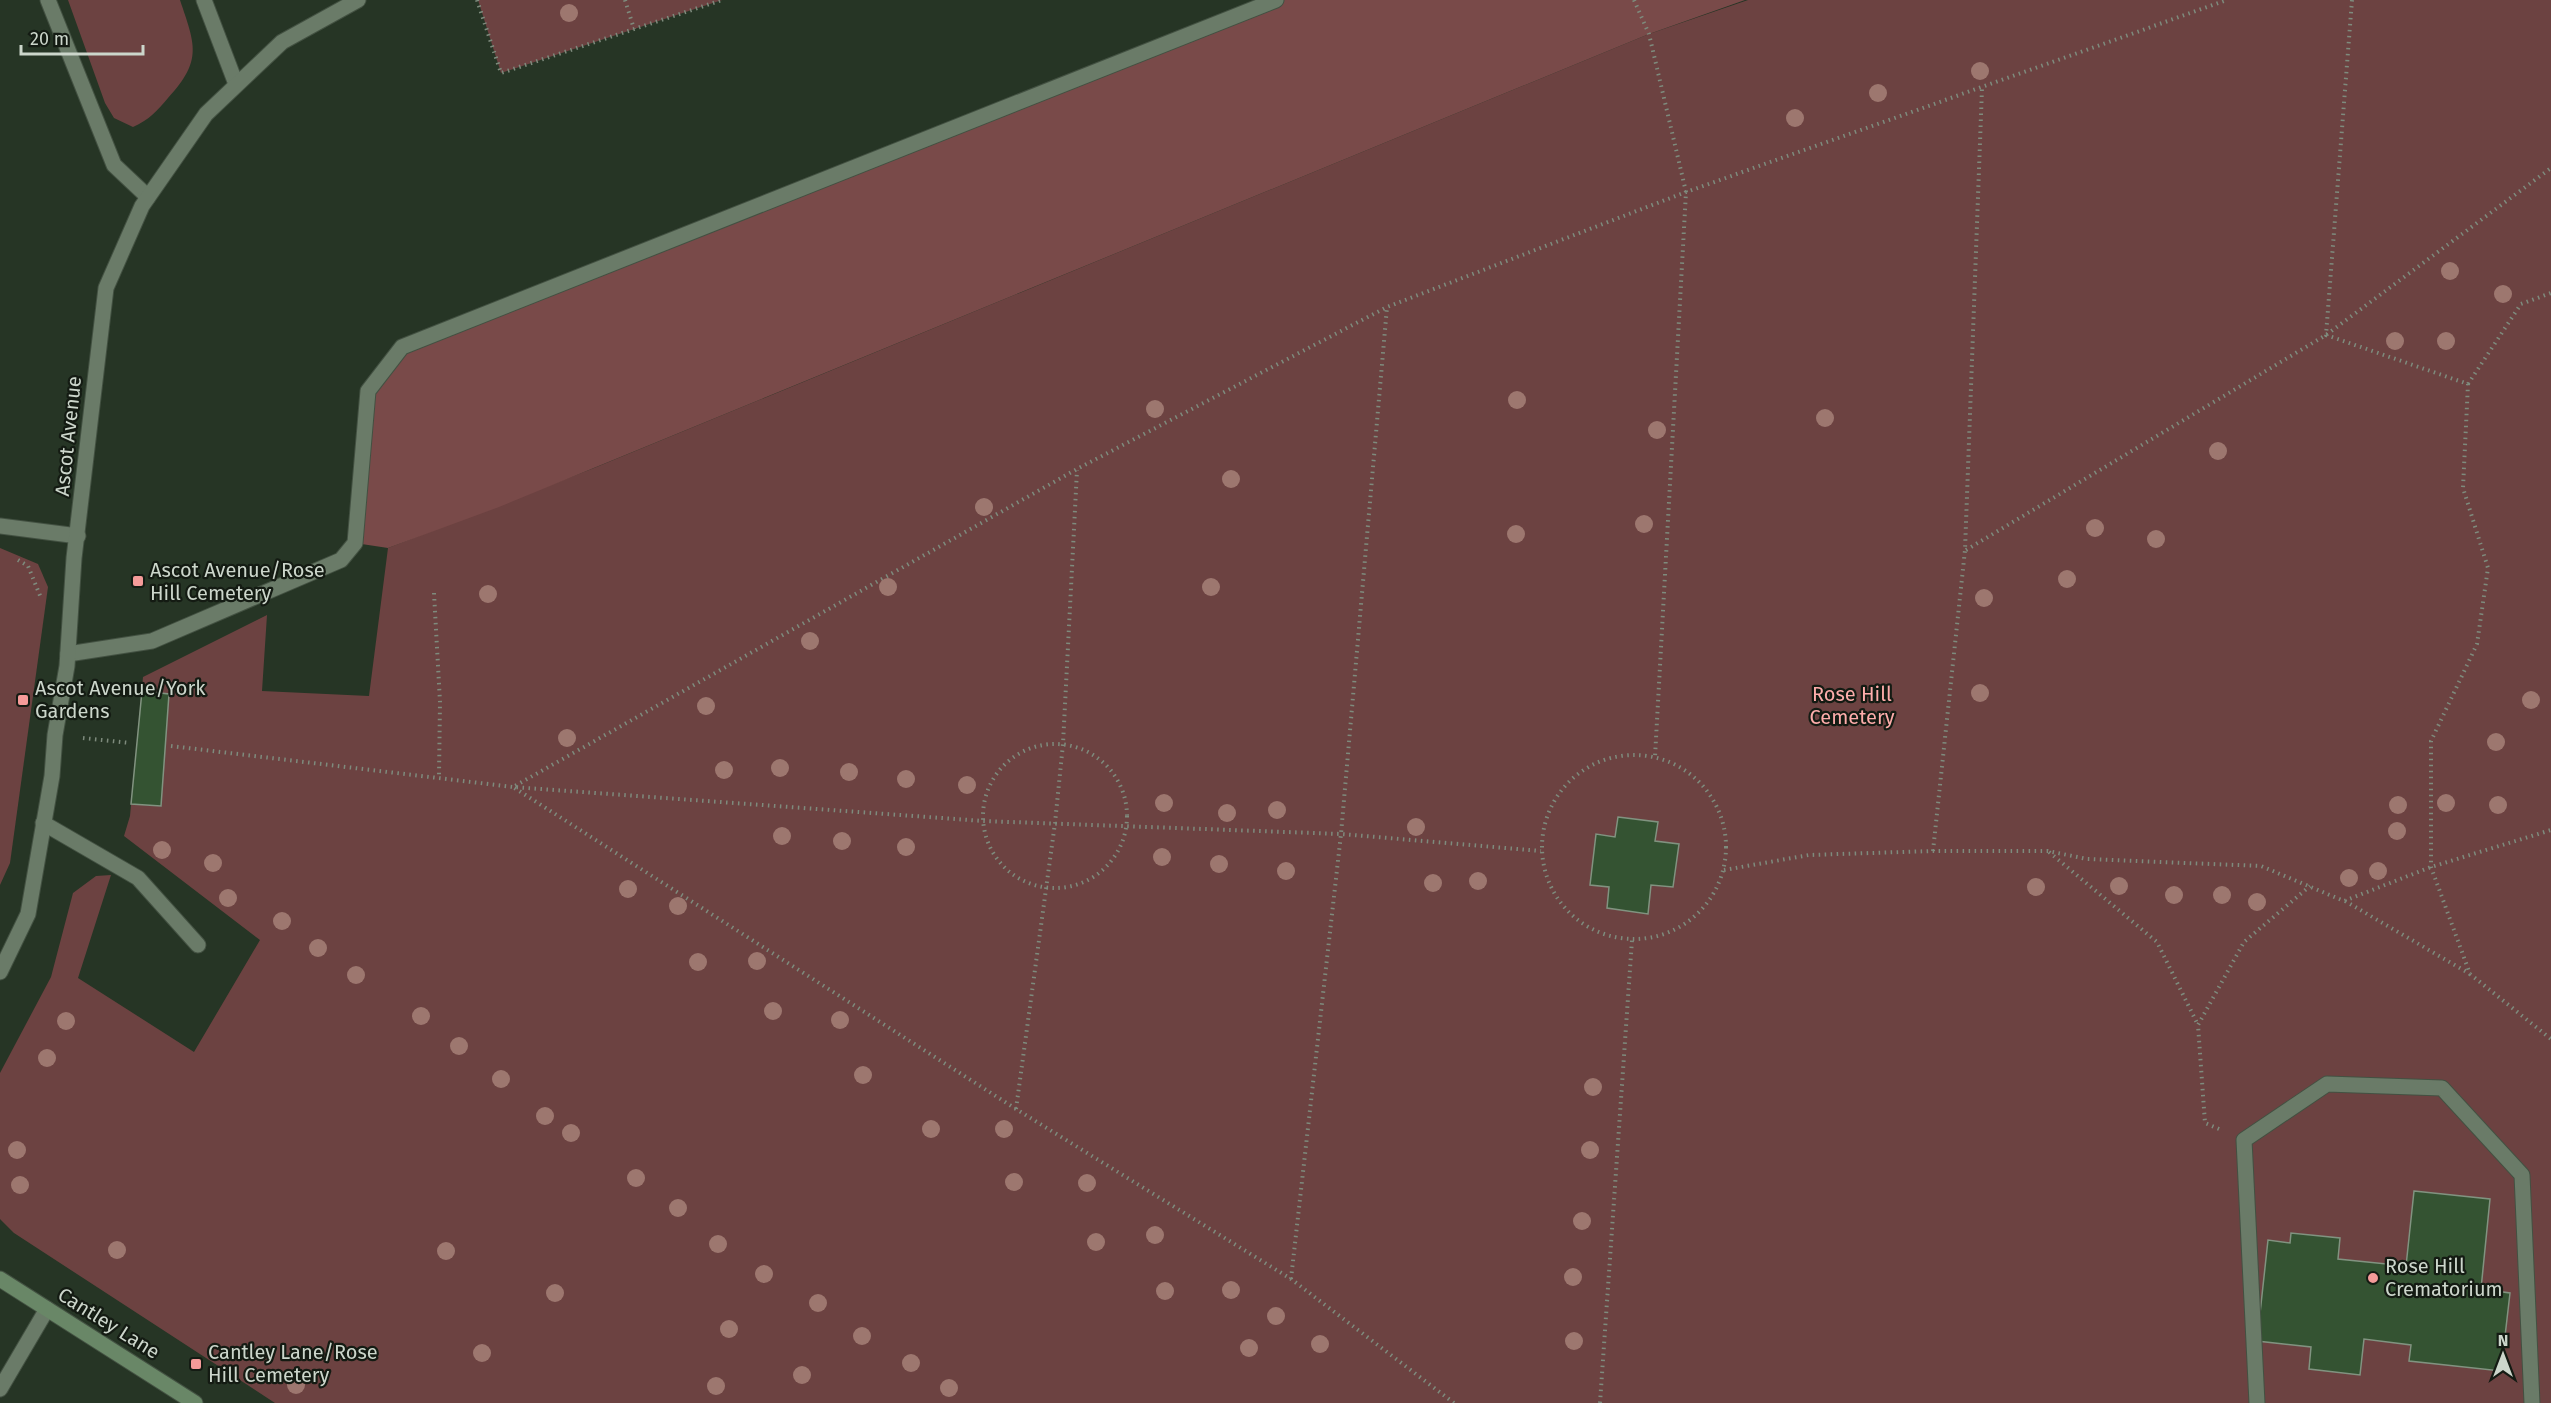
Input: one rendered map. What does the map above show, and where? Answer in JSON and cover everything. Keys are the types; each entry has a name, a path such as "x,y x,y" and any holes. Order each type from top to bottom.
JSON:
{"main road":[{"name":"Cantley Lane","path":"0,1279 195,1403"}],"street":[{"path":"48,0 114,165 148,196"},
{"path":"204,0 236,84"},
{"name":"Ascot Avenue","path":"0,972 28,914 52,777 55,735 68,654 74,558 106,288 148,196 206,114 282,42 358,0"},
{"path":"68,654 152,641 341,560 356,543 368,391 402,347 1276,0"},
{"path":"0,526 78,537"},
{"path":"44,823 138,878 198,945"},
{"path":"2257,1403 2244,1140 2327,1084 2442,1088 2522,1175 2532,1403"},
{"path":"0,1389 48,1309"}],"path":[{"path":"477,0 501,74 722,0"},
{"path":"625,0 634,29"},
{"path":"1634,0 1649,34 1686,192 1655,757"},
{"path":"513,787 1077,469 1387,307 1686,192 2227,0"},
{"path":"2326,334 2352,0"},
{"path":"1933,851 1965,550 1983,88"},
{"path":"1965,550 2326,334 2551,168"},
{"path":"2470,974 2432,867 2432,741 2477,644 2488,568 2463,488 2468,384 2522,304 2551,293"},
{"path":"1291,1279 1341,834 1387,307"},
{"path":"2326,334 2468,384"},
{"path":"1016,1109 1055,823 1063,744 1077,469"},
{"path":"9,554 28,566 44,604"},
{"path":"434,593 440,702 439,777"},
{"path":"55,735 130,743"},
{"path":"1063,744 1084,750 1102,761 1116,777 1125,796 1126,825 1123,841 1110,861 1093,877 1070,886 1046,887 1023,880 1002,866 988,844 983,821 984,800 992,780 1005,764 1023,751 1042,745 1063,744"},
{"path":"171,746 513,787 983,821 1341,834 1541,851"},
{"path":"1626,755 1655,757 1682,768 1704,787 1720,812 1727,840 1724,870 1712,898 1691,921 1664,936 1632,940 1605,936 1580,923 1559,904 1546,878 1541,851 1544,823 1556,797 1574,776 1599,762 1626,755"},
{"path":"513,787 1016,1109 1291,1279 1454,1403"},
{"path":"2344,901 2432,867 2551,830"},
{"path":"1724,870 1809,855 1933,851 2048,851 2087,859 2261,866 2344,901 2470,974 2551,1038"},
{"path":"2048,851 2157,942 2199,1025 2205,1123 2244,1140"},
{"path":"2199,1025 2244,942 2310,886"},
{"path":"1600,1403 1632,940"}],"green space":[{"path":"68,0 180,0 192,41 191,62 179,85 144,121 133,127 114,118 105,103"},
{"path":"478,0 722,0 501,73"},
{"name":"Rose Hill Cemetery","path":"1748,0 2551,0 2551,1403 275,1403 14,1233 0,1219 0,1073 51,977 73,893 96,876 111,875 78,978 194,1052 260,940 124,836 130,816 143,677 267,615 262,691 369,696 388,548 594,468 1649,34"},
{"path":"0,548 38,564 48,587 10,863 0,885"}],"shaded area":[{"path":"1277,0 1745,0 1649,34 499,507 388,548 355,543 368,391 402,347"}],"building":[{"path":"142,691 169,694 161,806 131,804"},
{"path":"1618,817 1658,822 1655,841 1679,844 1673,887 1651,885 1648,914 1607,908 1609,887 1590,885 1596,834 1615,837"},
{"name":"Rose Hill Crematorium","path":"2414,1191 2490,1199 2481,1289 2510,1293 2501,1371 2409,1361 2411,1345 2364,1339 2360,1375 2309,1369 2311,1347 2257,1341 2268,1240 2290,1243 2291,1233 2340,1238 2338,1259 2406,1266"}],"place":[{"name":"Ascot Avenue/Rose Hill Cemetery","path":"138,581"},
{"name":"Ascot Avenue/York Gardens","path":"23,700"},
{"name":"Rose Hill Crematorium","path":"2373,1278"},
{"name":"Cantley Lane/Rose Hill Cemetery","path":"196,1364"}]}
